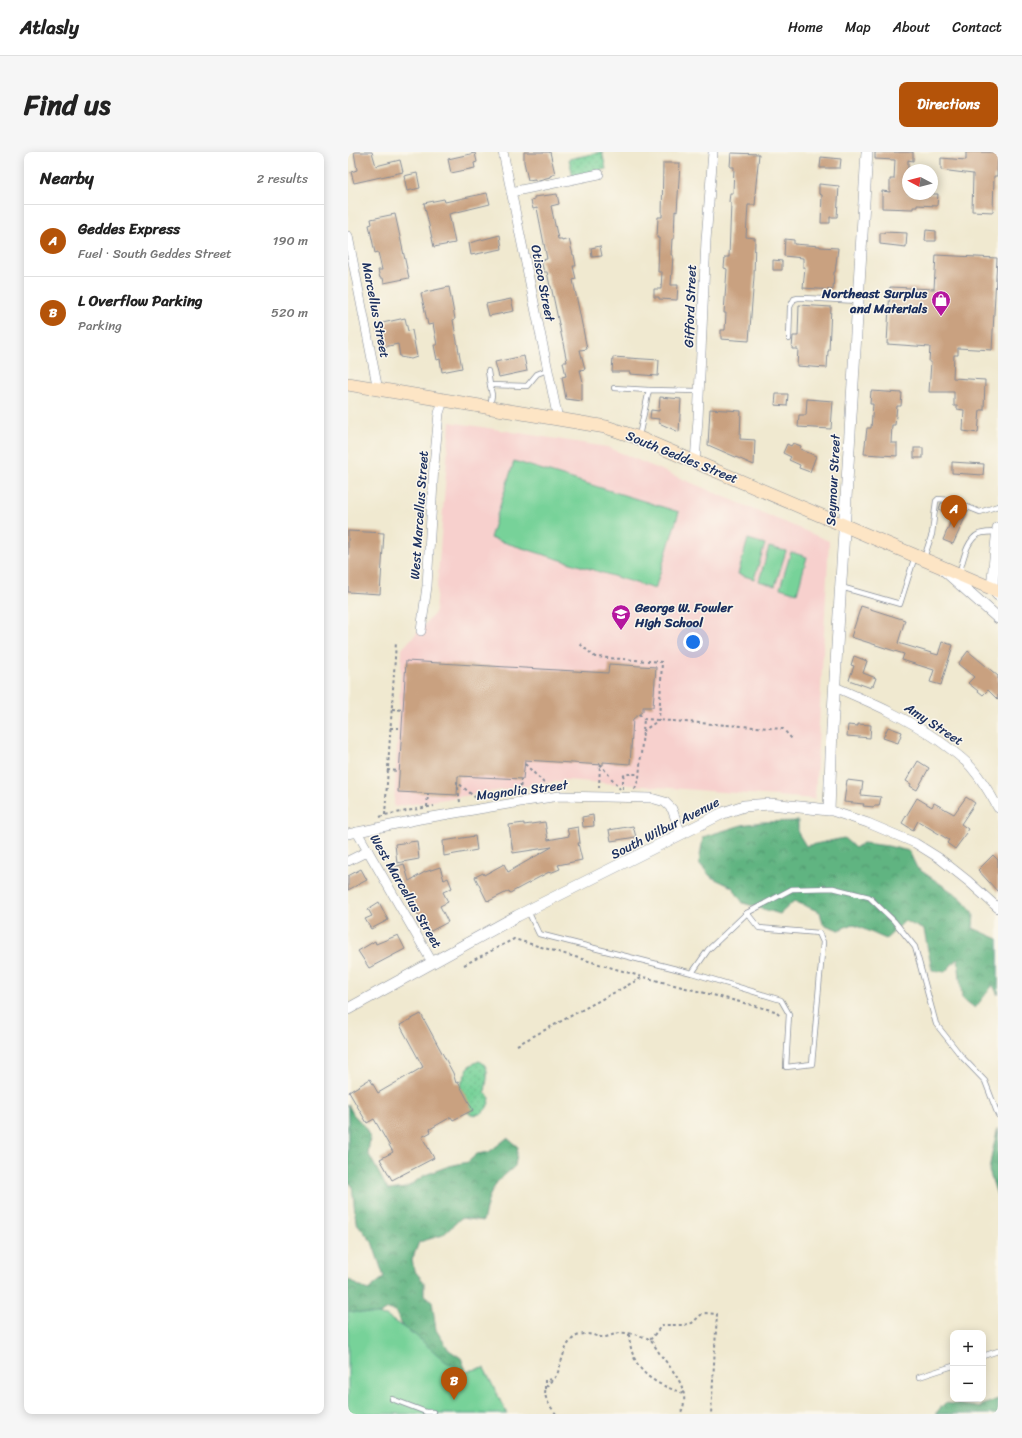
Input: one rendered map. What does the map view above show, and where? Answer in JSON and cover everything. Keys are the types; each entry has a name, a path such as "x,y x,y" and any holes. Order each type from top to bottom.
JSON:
{"main road":[{"name":"South Geddes Street","path":"348,384 606,427 639,438 845,525 996,592"}],"street":[{"name":"Otisco Street","path":"503,152 558,419"},
{"name":"Gifford Street","path":"695,462 706,240 713,152"},
{"name":"Seymour Street","path":"829,810 835,687 868,152"},
{"path":"511,192 599,174"},
{"name":"Marcellus Street","path":"348,236 378,390"},
{"name":"West Marcellus Street","path":"421,631 427,586 434,465 439,413 443,401"},
{"path":"996,592 998,528"},
{"path":"942,568 998,618"},
{"name":"Amy Street","path":"835,687 916,724 950,748 970,766 988,789 998,808"},
{"name":"Magnolia Street","path":"348,834 420,819 559,796 651,798 665,802 672,809 680,834"},
{"name":"South Wilbur Avenue","path":"348,1009 528,911 723,813 744,806 770,804 829,810 868,822 915,843 945,862 968,880 998,908"},
{"name":"West Marcellus Street","path":"358,832 432,962"},
{"path":"348,861 368,851"}],"lane":[{"path":"789,339 790,307 794,299 858,301"},
{"path":"490,385 527,386 537,374 547,370"},
{"path":"488,371 492,395 490,408"},
{"path":"614,388 699,391"},
{"path":"639,438 650,390"},
{"path":"841,587 900,604 919,558 932,534 936,502 938,499 950,500 980,512 998,506"},
{"path":"959,575 969,545 973,539 977,535 984,533 998,532"},
{"path":"692,973 708,950 747,913 792,889 833,888 869,897 894,921 915,947 936,1024 962,1057 985,1081 998,1115"},
{"path":"528,911 539,934 692,973 781,1000 789,1014 786,1067 812,1064 823,942 819,933 759,928 747,913"},
{"path":"986,1355 998,1351"},
{"path":"919,1377 950,1367"},
{"path":"392,1399 426,1412 433,1412"}],"path":[{"path":"384,815 396,642"},
{"path":"580,644 595,658 662,662 659,720"},
{"path":"392,709 403,710"},
{"path":"640,714 644,718 659,720 783,729 792,738"},
{"path":"634,790 639,774 644,718"},
{"path":"642,731 659,720"},
{"path":"390,728 402,728"},
{"path":"525,764 549,788"},
{"path":"599,788 600,764 622,790 623,777 625,774 639,774"},
{"path":"388,770 399,771"},
{"path":"520,793 521,779"},
{"path":"460,802 457,782 477,799"},
{"path":"427,807 428,794"},
{"path":"464,965 514,939 643,977 775,1011 780,1016"},
{"path":"517,1045 643,977"},
{"path":"650,1340 662,1325 684,1325 692,1323 703,1313 717,1314 711,1414"},
{"path":"546,1390 558,1373 565,1348 576,1336 589,1334 604,1337 619,1333 629,1334 650,1340 676,1375 684,1392 684,1404 680,1414"},
{"path":"629,1334 631,1351 646,1375 664,1387 684,1392"},
{"path":"554,1379 545,1380 547,1402 556,1414"}],"shaded area":[{"name":"George W. Fowler High School","path":"450,422 607,447 829,541 815,799 566,780 394,807 402,649 435,613"}],"green space":[{"path":"602,152 606,169 573,176 569,159"},
{"path":"514,461 679,512 655,589 490,538"},
{"path":"748,539 765,544 754,579 738,574"},
{"path":"769,547 786,551 775,586 759,581"},
{"path":"791,552 807,557 797,593 780,588"},
{"path":"798,821 798,833 806,846 844,838 855,848 863,843 888,846 909,851 917,868 961,898 974,913 973,928 998,939 998,995 993,985 975,1008 962,998 958,958 945,972 932,970 924,930 905,921 886,939 852,924 839,930 823,924 820,912 794,901 780,914 743,903 732,887 711,877 699,863 703,837 742,825 762,822"},
{"path":"479,1061 483,1063 487,1070 485,1092 490,1098 485,1110 476,1115 468,1113 460,1086 469,1066"},
{"path":"348,1104 353,1114 365,1127 370,1138 368,1153 388,1190 406,1188 425,1175 449,1166 468,1162 477,1154 489,1152 507,1138 518,1147 515,1166 497,1182 489,1197 483,1221 461,1218 443,1235 419,1242 412,1260 414,1270 424,1282 424,1295 432,1301 436,1330 449,1350 461,1358 469,1378 415,1352 395,1311 388,1309 378,1315 348,1318 348,1279 368,1290 384,1277 372,1242 356,1222 352,1185 348,1182"},
{"path":"998,1128 998,1198 989,1171"},
{"path":"348,1311 386,1316 415,1335 446,1362 465,1371 484,1368 507,1414 348,1414"},
{"path":"998,1399 998,1414 935,1414 945,1403 978,1407"}],"building":[{"path":"354,152 372,152 376,166 400,160 403,172 354,183 351,172 357,170"},
{"path":"524,152 550,152 555,174 535,181 535,179 528,180 524,162"},
{"path":"875,152 913,152 913,161 908,160 908,164 902,164 902,200 938,200 937,206 917,205 917,207 913,207 913,209 882,208 882,191 890,192 890,179 894,179 895,160 875,159"},
{"path":"966,152 997,152 996,154 998,154 997,176 994,176 993,212 972,211 973,174 941,170 941,158 966,160"},
{"path":"475,153 477,162 474,163 475,168 451,173 448,159"},
{"path":"731,153 759,154 755,205 748,205 746,237 755,238 754,277 749,341 721,339 721,330 725,330 726,313 724,313 727,269 724,268 725,257 729,257 731,203 729,202 730,193 733,193 734,167 730,167"},
{"path":"821,157 841,159 840,168 820,168"},
{"path":"663,163 680,163 677,212 675,211 674,239 672,239 671,255 673,255 671,285 678,285 677,300 659,299 659,297 654,297 654,289 661,289 662,272 658,272 659,238 657,238 658,217 662,217"},
{"path":"417,173 420,188 407,191 404,176"},
{"path":"819,184 839,186 837,217 830,217 830,223 821,223 822,195 819,194"},
{"path":"487,193 490,204 449,214 455,243 434,247 424,203 444,199 445,202"},
{"path":"557,194 559,204 551,206 558,239 562,239 562,241 569,239 574,255 576,266 573,266 576,279 573,280 587,349 580,350 585,369 580,370 583,382 582,401 566,399 562,377 566,376 563,362 567,362 551,286 547,272 544,272 541,260 547,259 537,208 533,209 531,201 534,200 534,197"},
{"path":"395,214 409,278 384,283 383,278 380,278 378,270 382,270 378,252 375,253 369,225 372,224 371,219"},
{"path":"926,230 936,231 936,241 925,241"},
{"path":"880,233 907,233 906,247 880,244"},
{"path":"500,235 502,249 471,255 469,243"},
{"path":"785,239 794,240 794,244 838,248 833,290 803,288 805,267 803,267 803,258 784,256"},
{"path":"600,246 602,256 592,257 591,248"},
{"name":"Northeast Surplus and Materials","path":"936,255 997,258 992,350 958,348 958,355 954,355 953,378 985,380 984,410 980,410 978,433 963,431 964,410 957,409 957,406 954,406 954,392 929,392 931,362 929,362 930,347 887,344 890,287 934,289"},
{"path":"773,260 782,261 782,270 773,270"},
{"path":"449,287 455,319 453,320 462,368 442,372 440,359 437,360 434,345 437,345 433,324 428,325 421,293"},
{"path":"511,299 514,311 489,316 486,304"},
{"path":"799,305 831,307 827,368 797,366 798,349 792,349 793,336 798,336"},
{"path":"405,318 408,331 412,330 417,357 411,359 400,357 398,344 384,347 378,324"},
{"path":"524,356 527,371 499,377 495,362"},
{"path":"613,357 659,360 658,376 630,374 630,372 612,372"},
{"path":"871,391 902,393 901,406 897,406 895,425 892,425 891,443 897,443 897,456 864,454 867,428 871,428 873,404 870,404"},
{"path":"776,394 788,394 787,406 775,405"},
{"path":"660,397 681,399 679,432 659,423 659,419 650,418 651,410 659,411"},
{"path":"807,399 833,401 831,429 798,427 799,415 806,415"},
{"path":"710,409 741,411 740,439 755,440 754,465 708,445"},
{"path":"793,443 801,446 800,449 816,456 810,472 799,468 800,465 789,460 791,457 783,453 787,444 791,446"},
{"path":"914,448 923,448 923,458 914,458"},
{"path":"952,462 984,464 983,475 952,473"},
{"path":"941,503 949,504 968,511 953,544 943,540 953,516 939,509"},
{"path":"348,531 384,533 380,594 348,592"},
{"path":"861,606 905,620 898,643 938,655 942,642 953,645 941,685 930,682 934,670 902,660 904,654 851,637"},
{"path":"968,651 998,676 998,700 988,690 983,695 968,683 974,677 958,664"},
{"path":"854,656 867,661 863,673 876,678 871,688 849,680 854,666 851,665"},
{"path":"406,661 608,673 609,664 656,667 653,707 643,707 643,711 633,719 630,764 603,762 603,765 525,760 523,779 458,776 457,795 398,792"},
{"path":"858,724 871,725 870,738 847,736 848,725 858,726"},
{"path":"888,727 902,732 898,743 883,738"},
{"path":"918,761 929,768 917,790 910,786 911,784 906,781"},
{"path":"847,780 863,782 861,795 881,797 879,806 863,806 864,804 844,802"},
{"path":"966,797 975,803 961,824 968,829 966,832 967,833 955,849 947,843 949,840 918,821 913,830 902,823 917,798 932,807 934,803 954,814"},
{"path":"593,815 594,826 583,827 582,817"},
{"path":"545,822 548,840 569,836 567,829 578,827 580,843 578,843 582,860 558,865 560,869 550,873 549,872 510,893 509,891 487,901 475,877 483,873 484,875 504,864 508,872 552,847 513,853 509,825 524,823 524,825"},
{"path":"633,826 636,837 611,841 609,830"},
{"path":"475,836 477,850 444,856 443,841"},
{"path":"417,841 419,859 397,863 395,844"},
{"path":"993,855 998,860 998,892 978,870"},
{"path":"404,864 409,881 425,872 440,867 444,880 448,878 452,888 443,892 448,902 440,906 448,922 429,932 421,915 419,916 396,875 394,867"},
{"path":"361,869 367,880 348,890 348,876"},
{"path":"379,902 388,920 371,929 365,919 372,916 368,909"},
{"path":"398,935 405,949 369,968 358,951 375,941 376,944"},
{"path":"421,1014 453,1073 456,1083 458,1082 473,1110 453,1120 451,1117 430,1129 431,1132 422,1137 434,1158 392,1180 380,1159 393,1152 374,1119 367,1123 349,1092 370,1079 378,1093 423,1067 400,1025"}],"place":[{"name":"Northeast Surplus and Materials","path":"941,317"},
{"name":"Geddes Express","path":"954,528"},
{"name":"George W. Fowler High School","path":"621,631"},
{"name":"L Overflow Parking","path":"454,1400"}]}
